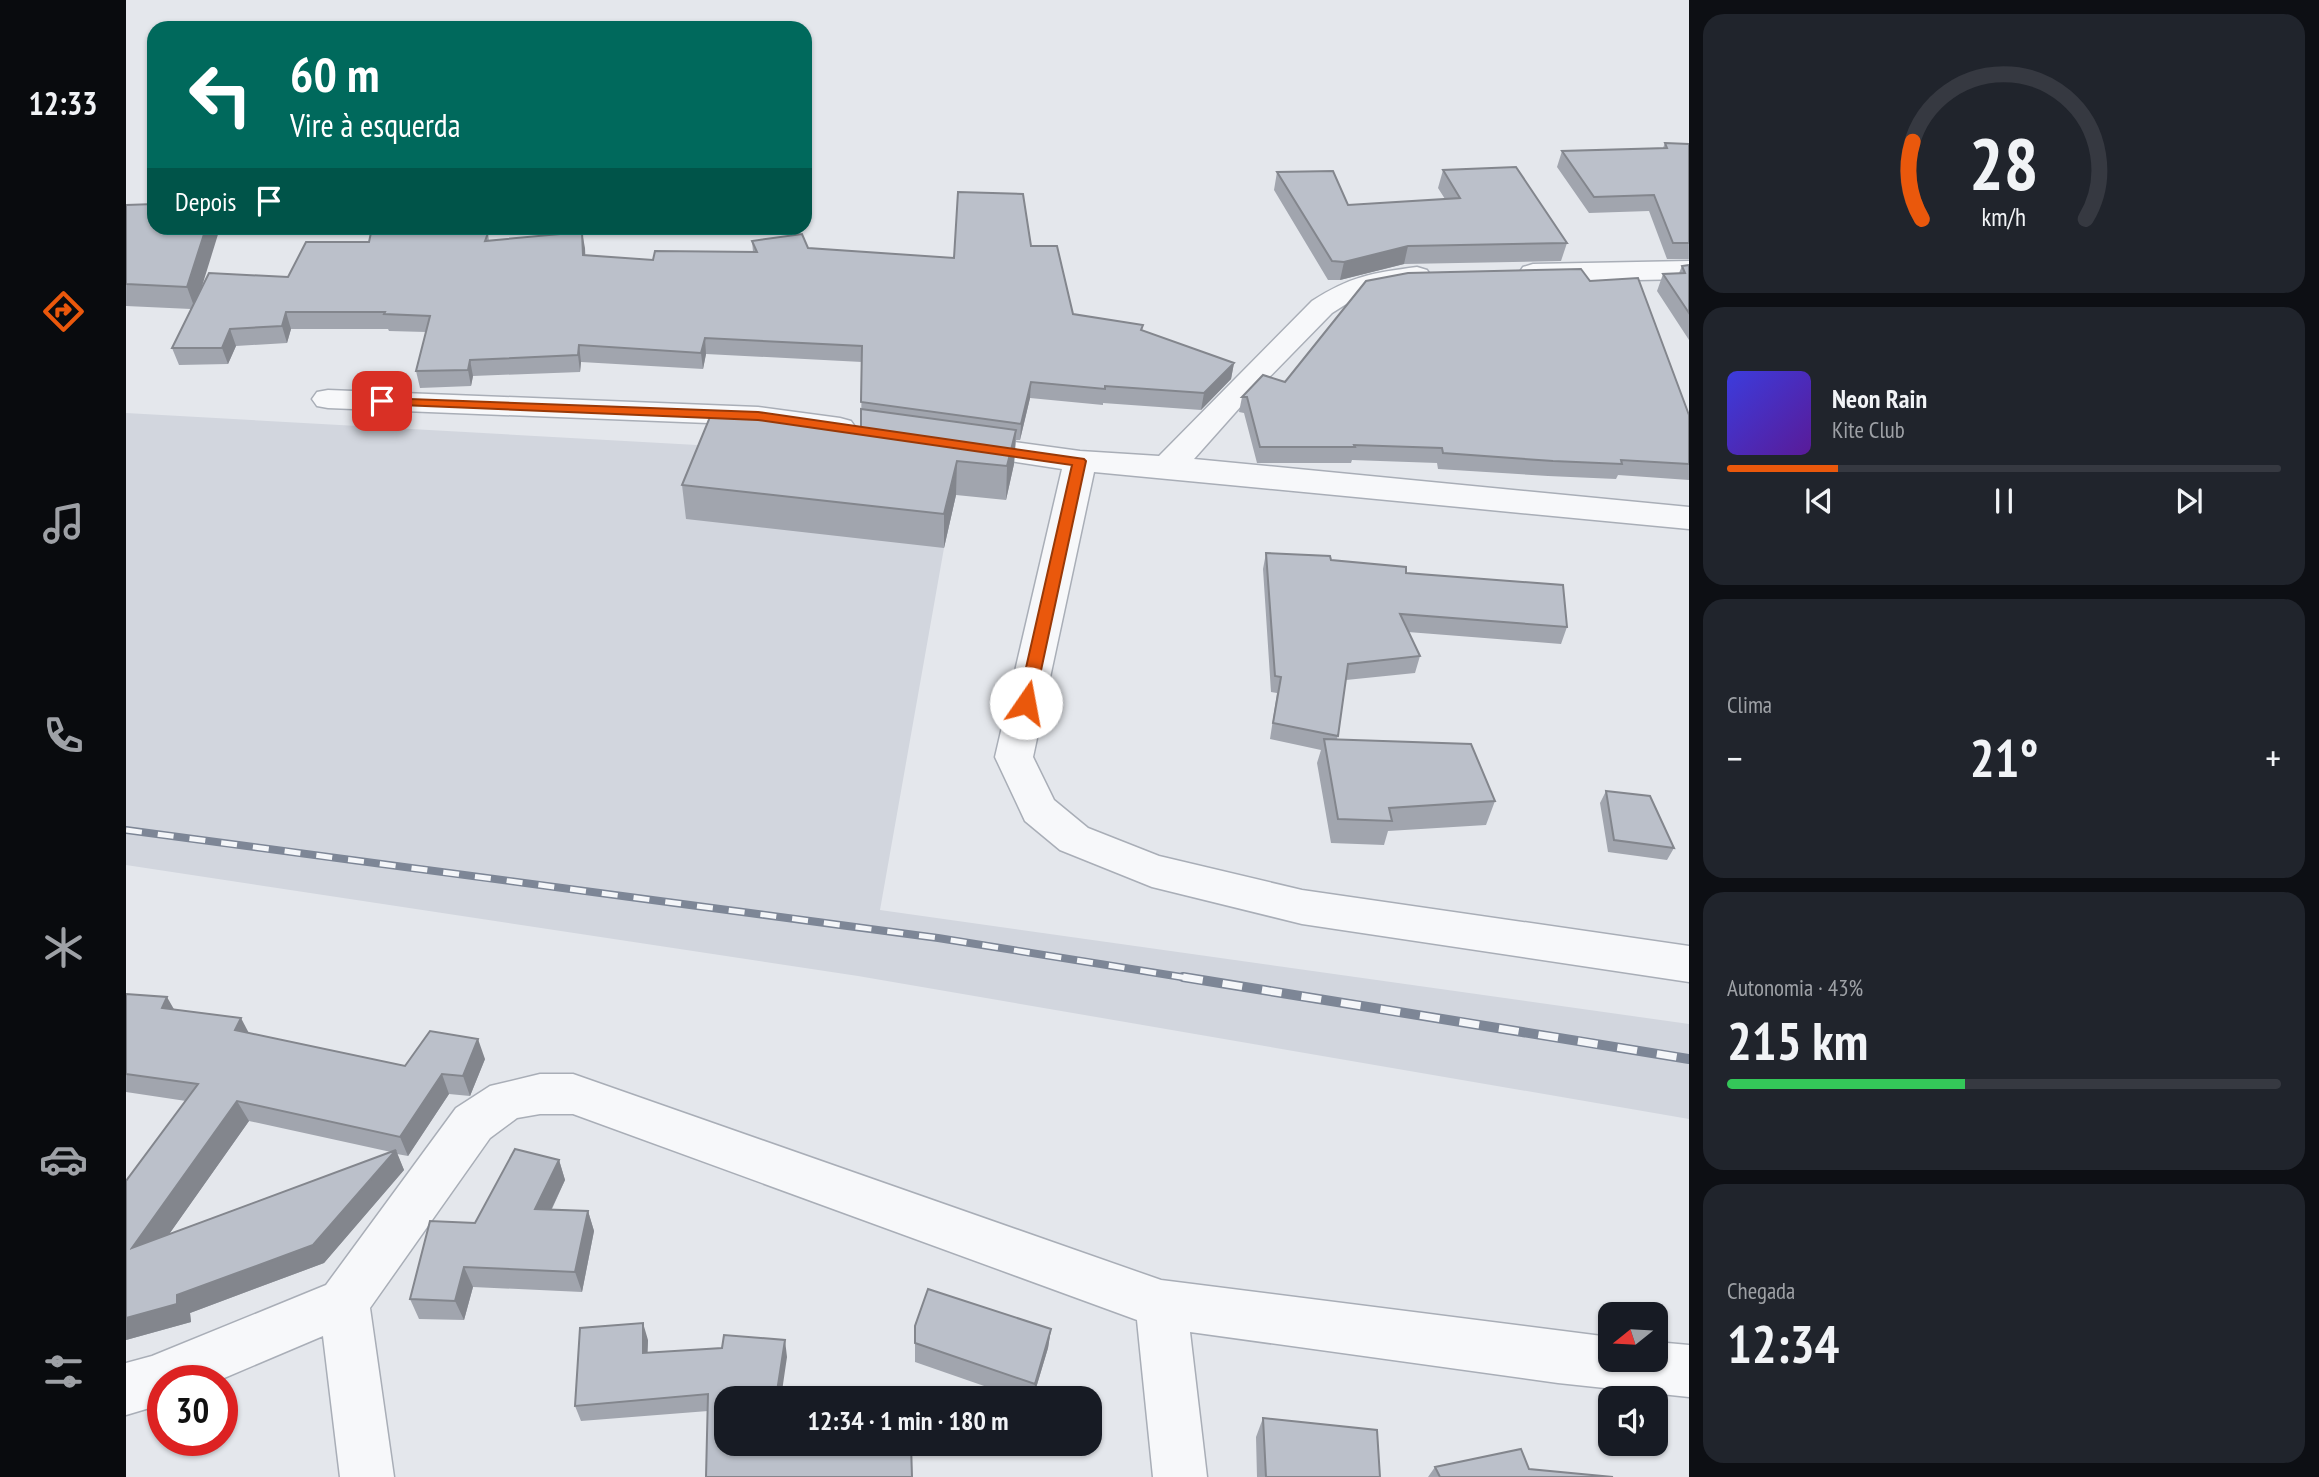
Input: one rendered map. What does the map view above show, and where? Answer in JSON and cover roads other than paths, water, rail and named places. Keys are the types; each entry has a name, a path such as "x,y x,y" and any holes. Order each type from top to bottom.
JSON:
{"street":[{"path":"1499,274 1689,270"},
{"path":"1167,467 1322,307 1352,288 1374,281 1404,276 1445,275"},
{"path":"328,399 758,416 865,431"},
{"path":"932,441 1080,461 1167,467 1689,518"},
{"path":"1080,461 1014,757 1039,810 1074,839 1153,871 1302,907 1689,964"},
{"path":"126,1389 152,1382 344,1302 473,1123 506,1100 540,1094 573,1094 1161,1304 1558,1357 1689,1371"},
{"path":"344,1302 368,1477"},
{"path":"1161,1304 1180,1477"}],"railway":[{"path":"126,830 938,938 1194,979"},
{"path":"1183,977 1689,1059"}]}
